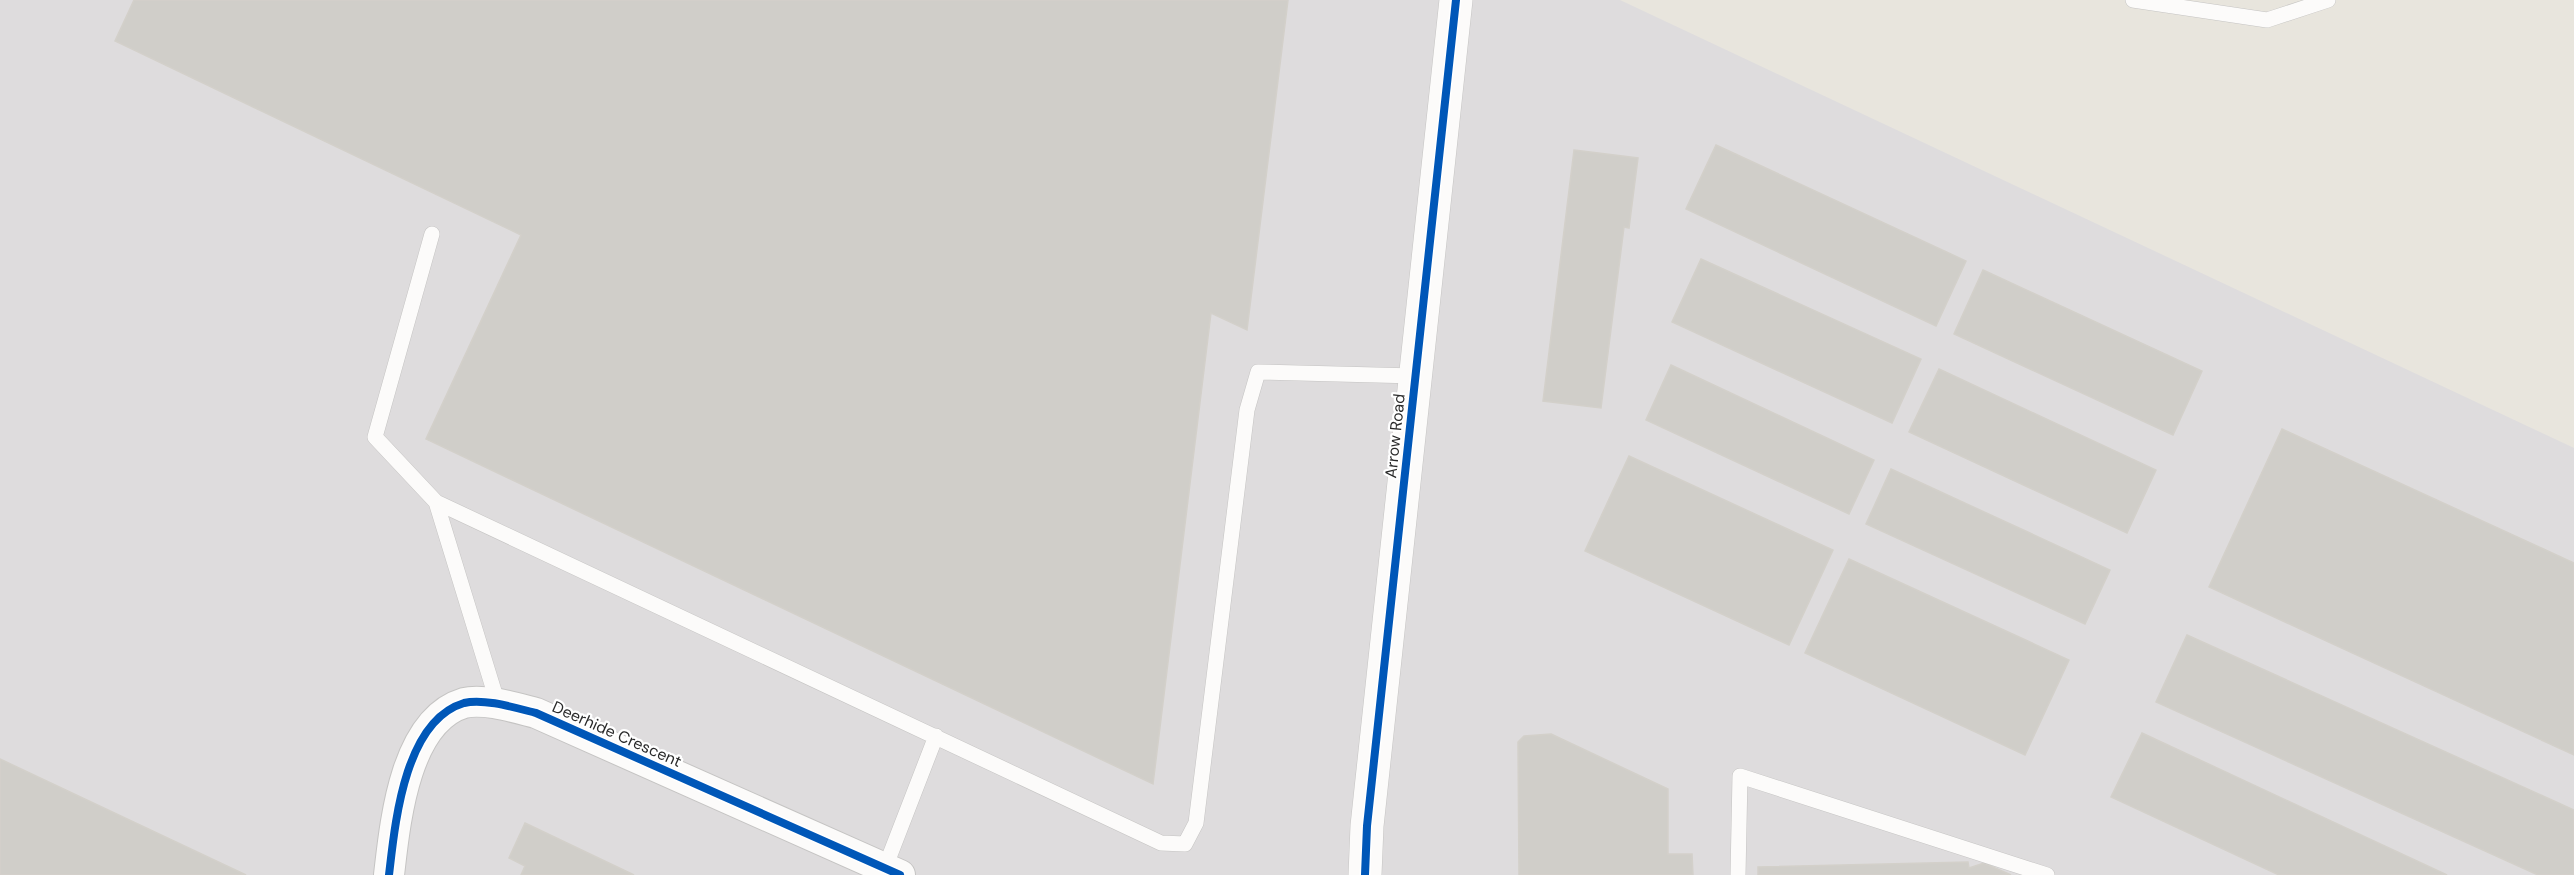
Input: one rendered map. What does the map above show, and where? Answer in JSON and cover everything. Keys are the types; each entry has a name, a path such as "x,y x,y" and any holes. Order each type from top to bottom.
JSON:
{"street":[{"name":"Arrow Road","path":"1365,875 1367,826 1456,0"},
{"name":"Deerhide Crescent","path":"389,875 397,813 406,777 418,746 438,718 464,703 498,704 536,713 889,873"}],"lane":[{"path":"2133,0 2266,20 2328,0"},
{"path":"432,234 375,437 436,502 1161,843 1185,844 1196,823 1247,410 1258,372 1415,376"},
{"path":"436,502 498,704"},
{"path":"889,873 936,736"},
{"path":"1738,875 1740,776 2047,875"}],"shaded area":[{"path":"0,0 1620,0 2574,448 2574,875 0,875"}],"building":[{"path":"134,0 1288,0 1247,330 1211,313 1153,784 426,439 521,235 115,41"},
{"path":"1716,145 1966,261 1936,326 1686,209"},
{"path":"1574,150 1638,158 1629,228 1624,227 1601,408 1543,401"},
{"path":"1701,259 1921,359 1892,423 1672,322"},
{"path":"1983,270 2202,371 2173,435 1954,334"},
{"path":"1671,365 1874,460 1849,514 1646,420"},
{"path":"1939,369 2156,470 2127,533 1909,432"},
{"path":"2282,429 2574,563 2574,755 2209,587"},
{"path":"1629,456 1833,550 1789,645 1585,551"},
{"path":"1891,469 2110,570 2085,624 1866,524"},
{"path":"1849,559 2069,660 2025,755 1805,653"},
{"path":"2187,635 2574,810 2574,875 2538,875 2156,702"},
{"path":"2142,733 2447,875 2279,875 2111,797"},
{"path":"1551,734 1668,789 1668,854 1692,854 1693,875 1519,875 1518,742 1524,736"},
{"path":"0,759 246,875 0,875"},
{"path":"525,823 634,875 521,875 525,866 509,858"},
{"path":"1968,862 1969,868 1984,863 2011,875 1758,875 1758,867"}],"cycle path":[{"path":"1365,875 1367,826 1456,0"},
{"path":"389,875 400,803 415,752 428,730 444,713 464,703 472,702 500,704 536,713 900,875"}]}
